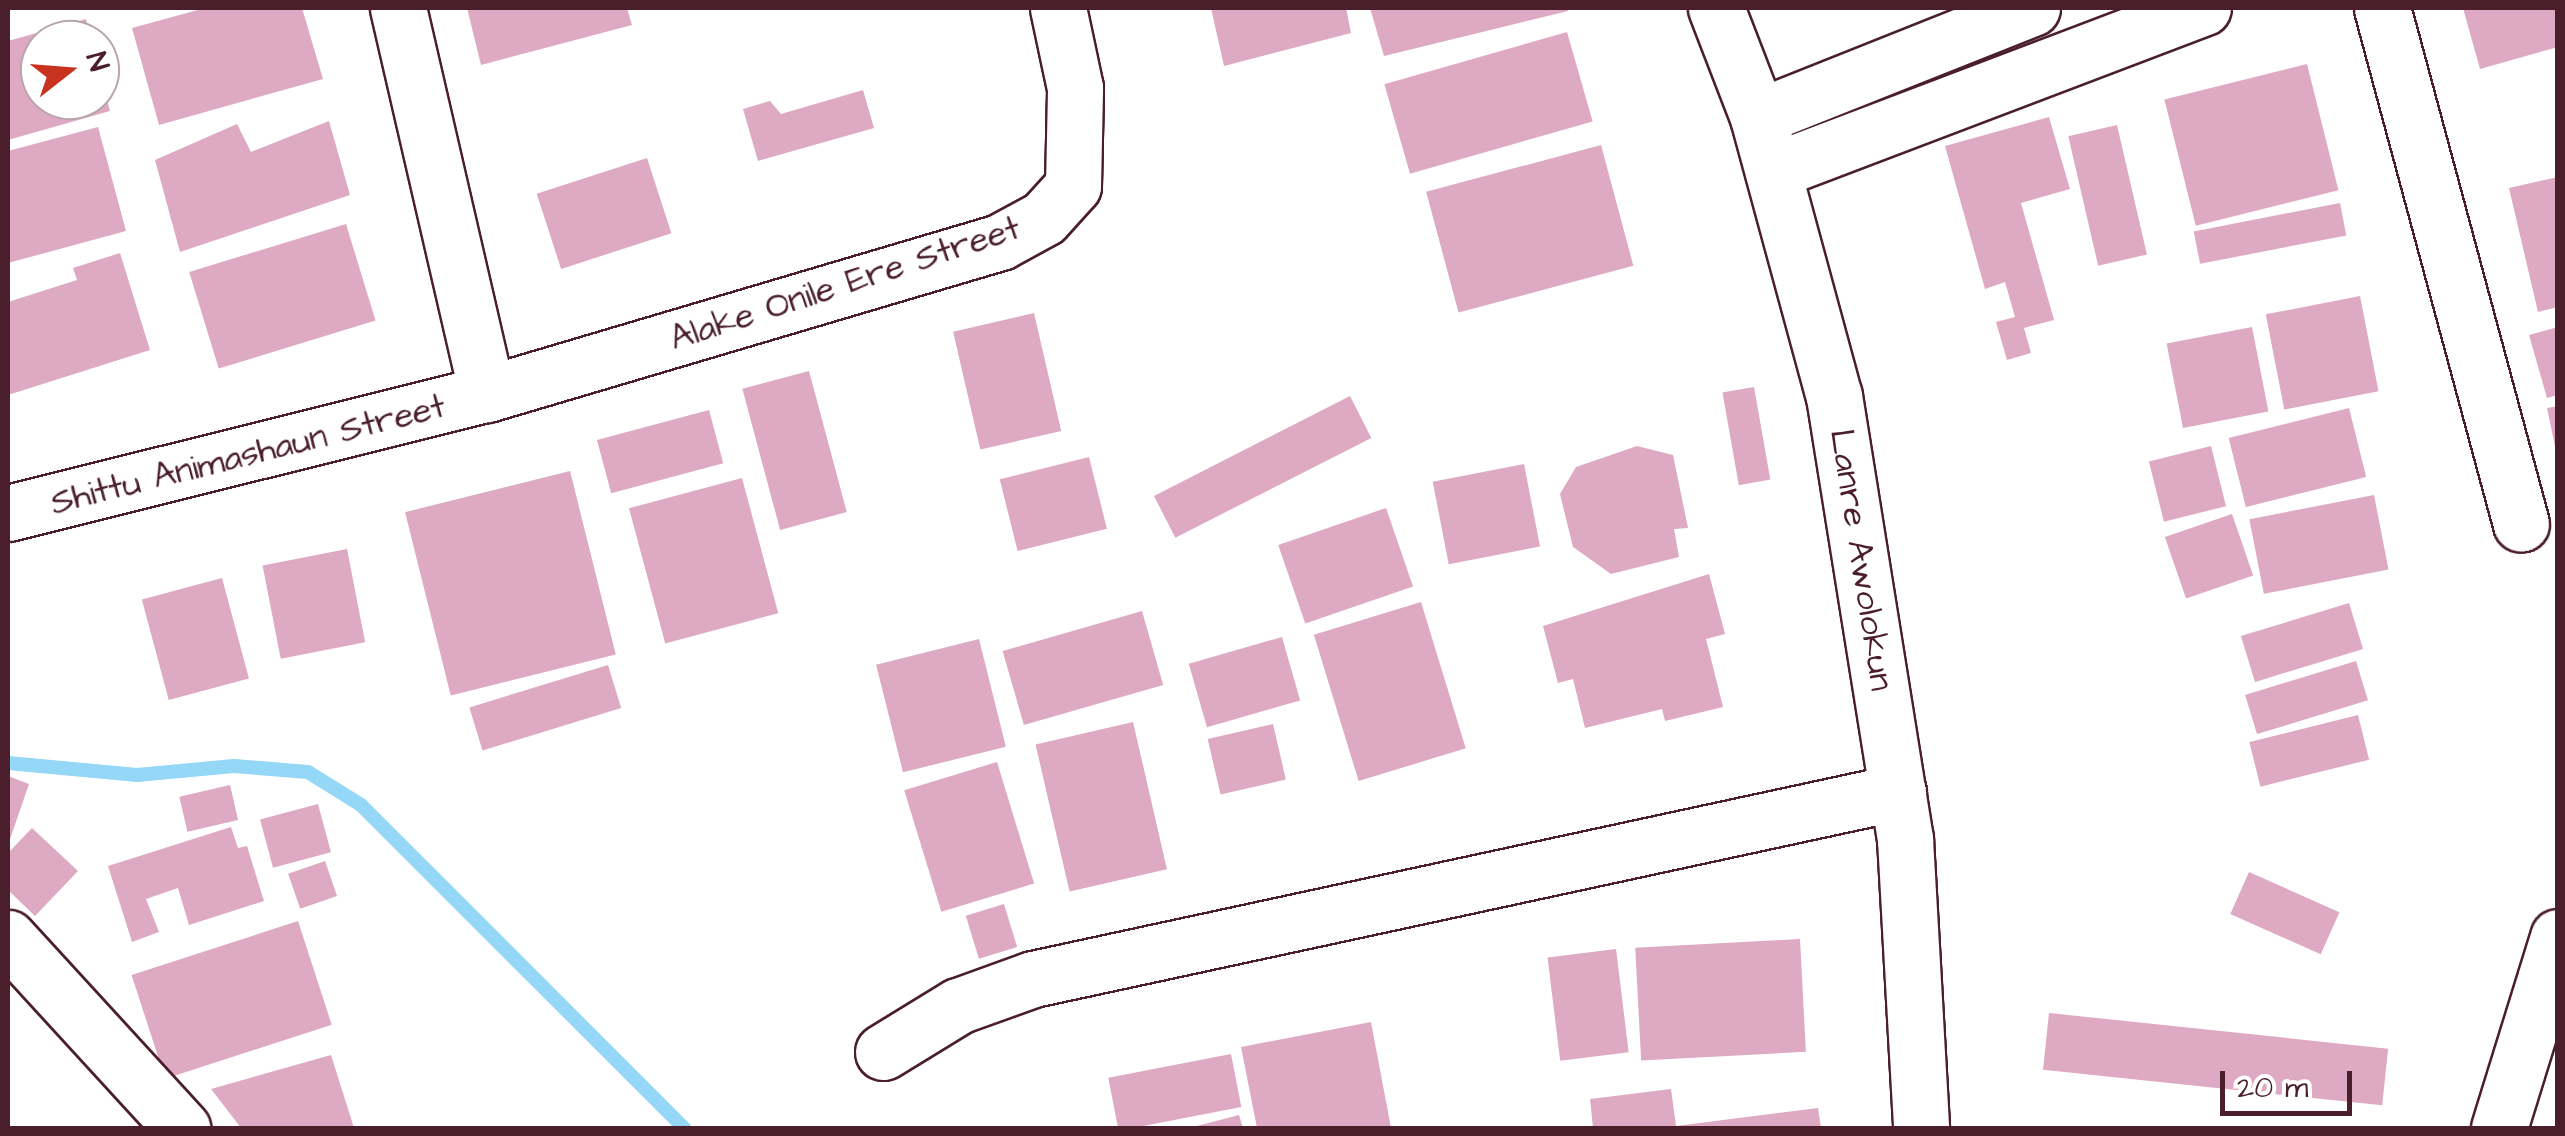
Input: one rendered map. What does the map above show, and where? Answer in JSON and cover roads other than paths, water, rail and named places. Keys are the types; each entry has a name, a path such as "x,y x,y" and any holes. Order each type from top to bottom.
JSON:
{"street":[{"path":"398,8 488,394"},
{"name":"Alake Onile Ere Street","path":"488,394 1000,242 1044,218 1073,186 1079,144 1058,8"},
{"name":"Lanre Awolokun","path":"1716,8 1758,116 1834,396 1898,792 1922,1128"},
{"path":"1758,116 2032,8"},
{"path":"1772,170 2203,8"},
{"path":"2382,8 2521,524"},
{"name":"Shittu Animashaun Street","path":"8,513 488,394"},
{"path":"884,1052 958,1006 1033,979 1898,792"},
{"path":"2499,1128 2548,1005 2558,937"},
{"path":"8,938 182,1128"}],"waterway":[{"path":"8,763 137,775 234,766 308,772 361,805 684,1128"}]}
